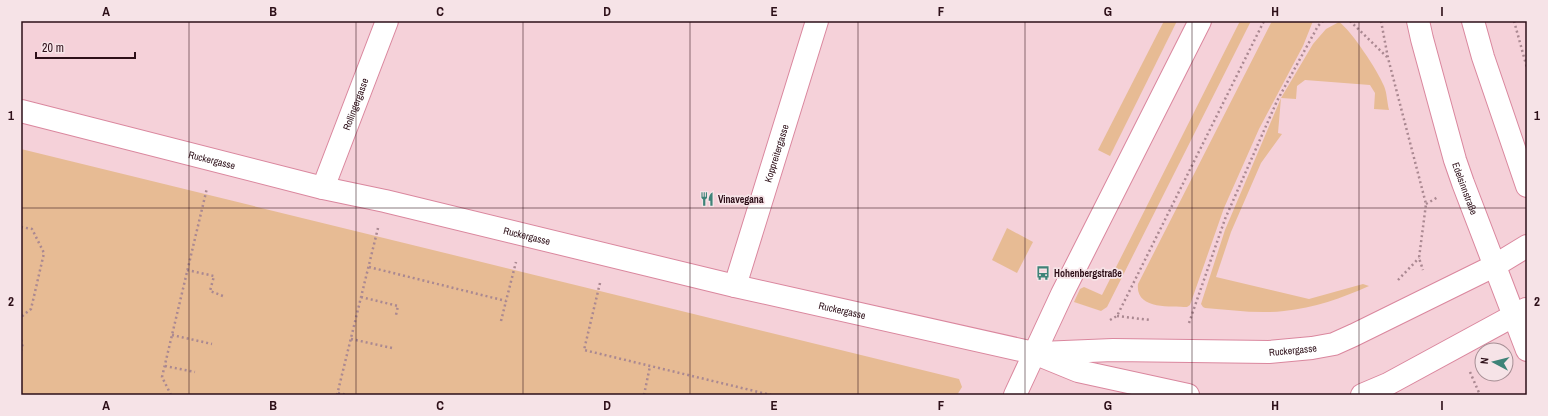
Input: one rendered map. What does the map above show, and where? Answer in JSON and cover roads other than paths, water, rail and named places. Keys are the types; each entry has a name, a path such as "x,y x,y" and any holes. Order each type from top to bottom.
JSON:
{"main road":[{"name":"Rollingergasse","path":"324,188 386,21"},
{"name":"Koppreitergasse","path":"735,286 817,21"},
{"path":"1015,395 1062,294 1200,21"},
{"name":"Edelsinnstraße","path":"1418,21 1455,160 1494,266 1521,312 1527,350"},
{"path":"1473,21 1485,65 1527,186"},
{"name":"Ruckergasse","path":"21,111 324,188 385,201 735,286 1034,353 1078,372 1188,395"},
{"name":"Ruckergasse","path":"1034,353 1113,350 1269,352 1312,348 1334,344 1494,266 1527,246"},
{"path":"1362,395 1388,384 1521,312"}],"place":[{"name":"Vinavegana","path":"707,199"},
{"name":"Hohenbergstraße","path":"1043,273"}]}
